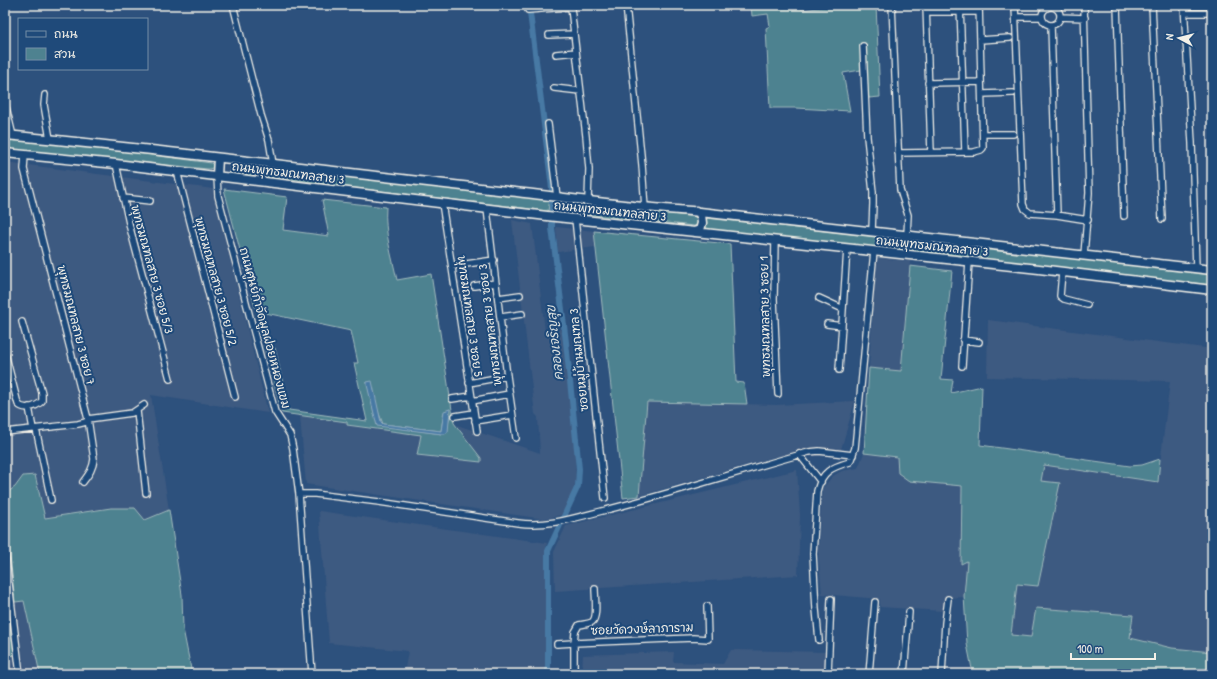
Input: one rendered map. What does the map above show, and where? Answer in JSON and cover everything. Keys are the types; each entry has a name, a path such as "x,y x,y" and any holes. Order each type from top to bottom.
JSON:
{"main road":[{"name":"ถนนพุทธมณฑลสาย 3","path":"9,135 553,196 644,208 696,211 1212,270"},
{"name":"ถนนพุทธมณฑลสาย 3","path":"5,153 116,164 546,216 775,240 1212,290"},
{"path":"217,176 218,158"},
{"path":"694,232 700,230 702,223 701,215 696,211"}],"street":[{"path":"233,5 261,115 269,140 273,164"},
{"path":"626,5 642,165 644,208"},
{"path":"892,5 900,190 908,215 907,235"},
{"path":"926,5 931,152"},
{"path":"960,5 965,152"},
{"path":"898,153 965,152 981,150 983,148 979,5"},
{"path":"1015,5 1023,204 1025,209 1030,213 1057,215 1088,220"},
{"path":"1084,5 1089,193 1084,255"},
{"path":"1117,5 1124,216"},
{"path":"1152,5 1162,219"},
{"path":"1184,5 1192,143 1196,268"},
{"path":"1049,6 1058,11 1060,17 1057,23 1051,26 1045,23 1042,17 1044,11 1049,6"},
{"path":"530,10 570,7 588,169 588,201"},
{"path":"926,12 979,12"},
{"path":"1185,13 1212,13"},
{"path":"1016,17 1042,17"},
{"path":"1060,17 1085,18"},
{"path":"1051,26 1057,215"},
{"path":"548,35 574,34"},
{"path":"980,40 1010,38"},
{"path":"863,46 867,138 874,204 872,231"},
{"path":"556,54 576,52"},
{"path":"928,83 982,82"},
{"path":"554,88 580,91"},
{"path":"982,94 1013,93"},
{"path":"45,95 44,105 50,139"},
{"path":"5,103 9,135"},
{"path":"548,124 553,196"},
{"path":"983,134 1013,134"},
{"name":"พุทธมณฑลสาย 3 ซอย 7","path":"25,155 24,169 88,419 94,465 83,482"},
{"name":"พุทธมณฑลสาย 3 ซอย 5/3","path":"116,164 123,198 170,379"},
{"name":"พุทธมณฑลสาย 3 ซอย 5/2","path":"177,172 234,397"},
{"name":"ถนนศูนย์กำจัดมูลฝอยหนองแขม","path":"217,176 218,196 275,412 290,435 292,441 299,494 312,674"},
{"path":"123,198 150,201"},
{"name":"พุทธมณฑลสาย 3 ซอย 5","path":"442,203 476,431"},
{"name":"พุทธมณฑลสาย 3 ซอย 3","path":"487,209 509,394 516,438"},
{"name":"ซอยหมู่บ้านมณฑล 3","path":"575,219 605,498"},
{"name":"พุทธมณฑลสาย 3 ซอย 1","path":"775,240 774,299 778,394"},
{"path":"839,370 847,249"},
{"path":"819,640 813,554 818,491 820,482 828,470 850,462 855,448 874,252"},
{"path":"452,266 494,260"},
{"path":"962,366 969,262"},
{"path":"1062,273 1060,296 1064,299 1086,305"},
{"path":"474,286 496,283"},
{"path":"498,298 520,295"},
{"path":"819,298 843,309"},
{"path":"501,317 522,314"},
{"path":"5,353 18,404 23,408 29,408 39,404 42,401 42,398 22,322"},
{"path":"827,324 842,326"},
{"path":"963,340 979,342"},
{"path":"469,383 507,376"},
{"path":"452,399 509,394"},
{"path":"5,432 82,423 88,419 137,411 144,405"},
{"path":"29,408 51,500"},
{"path":"137,411 146,493"},
{"path":"455,416 474,413"},
{"path":"475,421 512,415"},
{"path":"299,494 315,494 379,502 537,525 567,520 622,506 808,452 819,451 853,455"},
{"path":"799,454 820,482"},
{"path":"5,551 20,674"},
{"path":"557,644 574,643 575,632 579,625 594,620 594,589"},
{"path":"828,674 831,599"},
{"path":"942,674 948,599"},
{"path":"869,674 875,602"},
{"name":"ซอยวัดวงษ์ลาภาราม","path":"574,674 574,643 693,638 708,639 707,606"},
{"path":"904,674 909,612"}],"shaded area":[{"path":"5,162 213,189 268,413 151,395 169,510 145,520 135,508 111,508 45,518 23,476 15,487 5,494 5,416 8,413 5,403"},
{"path":"512,220 532,224 545,331 563,329 575,452 576,482 565,514 544,519 306,484 300,416 348,422 347,425 421,435 417,455 481,462 481,458 457,425 540,453 538,417 535,414"},
{"path":"556,227 594,231 595,247 558,252"},
{"path":"876,258 910,261 901,372 869,368"},
{"path":"988,320 1212,349 1212,674 973,674 967,644 964,597 947,598 943,611 880,607 880,599 822,594 818,550 822,489 833,476 842,471 858,468 864,453 897,457 909,481 962,486 961,564 1044,465 1158,482 1170,381 987,377"},
{"path":"372,381 381,422 383,424 441,431 444,411 450,409 448,432 442,434 377,426 367,385 367,382"},
{"path":"855,401 839,456 778,456 639,496 647,402 777,405"},
{"path":"797,470 800,515 798,575 555,591 554,552 566,526"},
{"path":"319,511 547,543 545,674 404,674 408,651 329,643"},
{"path":"24,601 40,674 5,674 5,658 14,655 7,602"},
{"path":"731,650 825,652 825,674 582,674 583,655 674,652 673,662 723,664"}],"green space":[{"path":"751,5 801,5 802,10 842,5 876,5 880,97 869,98 861,70 843,73 850,111 770,108 766,28 770,26 768,14 752,16"},
{"path":"5,139 93,147 211,163 213,168 208,169 5,149"},
{"path":"232,165 550,199 548,211 283,178 231,174 230,167"},
{"path":"224,189 287,197 283,230 329,236 322,200 386,207 387,235 397,280 431,274 454,423 481,458 481,462 417,455 421,435 347,425 347,422 282,413 264,346 275,348 289,410 367,421 354,363 358,363 351,331 256,311","holes":["367,382 383,424 441,431 444,412 450,409 450,418 442,434 377,425"]},
{"path":"556,200 695,217 699,224 694,226 555,211"},
{"path":"705,218 1074,258 1212,275 1212,285 704,229 706,225"},
{"path":"594,231 730,244 736,382 744,383 747,404 647,402 639,496 623,498"},
{"path":"910,266 952,271 941,379 953,380 951,393 982,386 980,445 1130,466 1142,465 1160,459 1158,482 1044,465 1041,481 1060,483 1038,586 1017,584 1011,635 1031,637 1036,608 1133,615 1130,638 1172,648 1212,652 1212,674 973,674 967,644 964,596 967,561 961,564 962,486 909,481 898,473 897,457 864,453 869,368 901,371"},
{"path":"35,475 45,518 111,508 135,508 145,520 169,510 182,595 183,629 192,674 40,674 24,601 15,602 5,510 5,494 15,487 23,476"},
{"path":"5,585 14,655 5,658"}],"waterway":[{"name":"คลองเจริญสุข","path":"529,5 552,188 552,228 566,342 579,469 578,486 548,551 548,674"}]}
